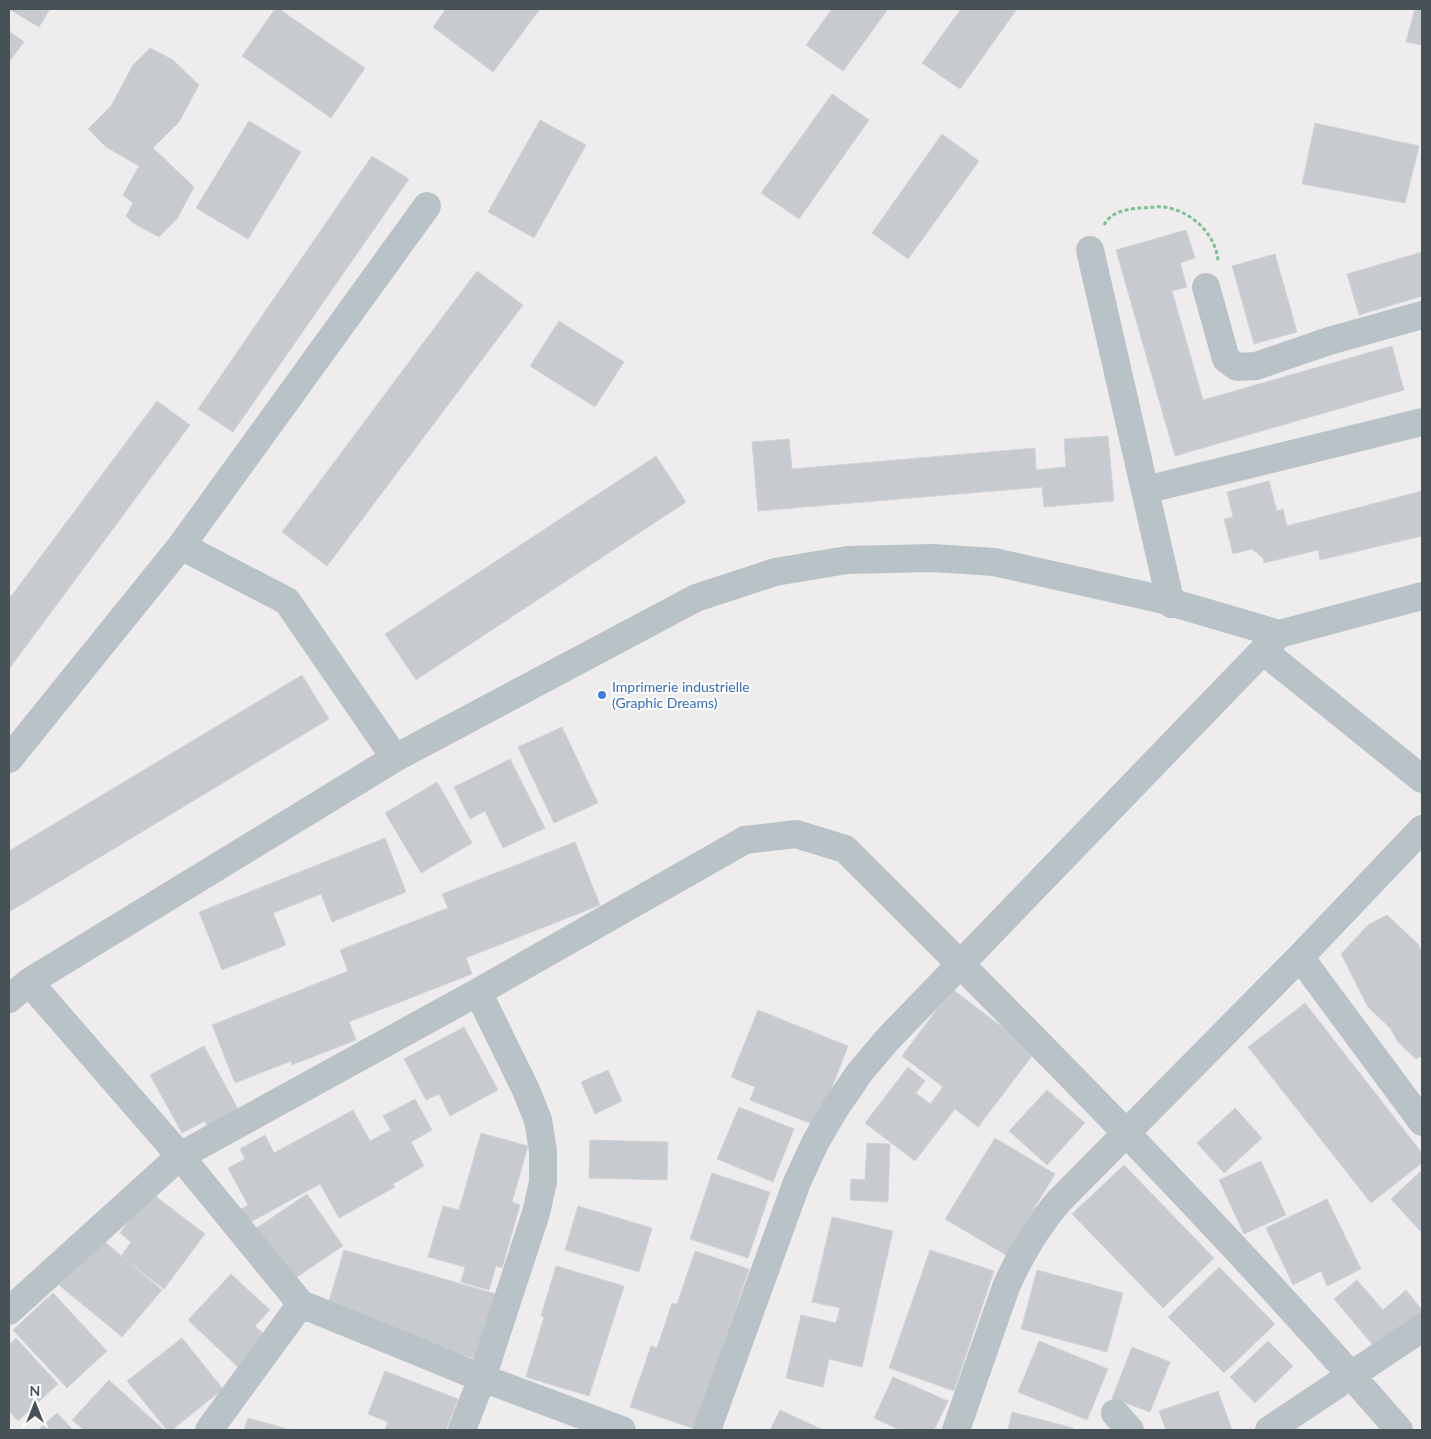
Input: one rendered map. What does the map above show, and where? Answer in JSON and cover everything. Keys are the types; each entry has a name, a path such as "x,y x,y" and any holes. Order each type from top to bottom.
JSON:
{"street":[{"path":"9,759 181,546 427,206"},
{"path":"1090,250 1171,604"},
{"path":"1206,287 1226,359 1237,367 1256,366 1329,342 1422,315"},
{"path":"1145,490 1422,422"},
{"path":"181,546 287,602 395,758"},
{"path":"622,1430 482,1378 301,1304 180,1156 19,990 395,758 696,598 774,572 847,560 933,558 994,562 1171,604 1271,642 1422,779"},
{"path":"708,1430 797,1182 815,1143 860,1072 960,963 1271,642 1422,596"},
{"path":"956,1430 1006,1287 1028,1242 1058,1202 1300,957 1422,830"},
{"path":"9,1311 180,1156 478,992 745,840 796,834 845,849 1127,1133 1351,1374 1400,1430"},
{"path":"1300,957 1422,1122"},
{"path":"462,1430 482,1378 536,1213 543,1182 543,1151 538,1120 526,1090 478,992"},
{"path":"209,1430 301,1304"},
{"path":"1269,1430 1422,1328"}],"path":[{"path":"1090,250 1106,221 1124,209 1164,207 1184,213 1206,228 1217,251 1219,272 1206,287"}],"building":[{"path":"9,9 50,9 39,27"},
{"path":"275,9 279,9 365,68 331,118 242,56"},
{"path":"446,9 540,9 493,72 433,27"},
{"path":"832,9 888,9 843,71 806,45"},
{"path":"961,9 1017,9 960,89 922,63"},
{"path":"1415,9 1422,9 1422,45 1406,42"},
{"path":"9,31 24,42 9,62"},
{"path":"150,48 173,60 199,85 179,122 153,148 194,187 177,219 159,237 133,223 126,216 133,203 123,195 139,166 106,147 88,129 111,106 133,65"},
{"path":"832,94 869,120 799,219 761,193"},
{"path":"540,120 586,145 534,238 488,212"},
{"path":"249,121 301,152 248,239 196,208"},
{"path":"1315,123 1419,146 1405,203 1302,184"},
{"path":"942,134 979,161 908,259 872,233"},
{"path":"372,156 409,179 233,432 198,409"},
{"path":"1186,230 1195,258 1180,263 1187,287 1172,291 1203,400 1392,346 1404,390 1175,456 1116,250"},
{"path":"1422,252 1422,296 1359,315 1347,274"},
{"path":"1275,254 1297,332 1254,344 1232,266"},
{"path":"477,271 523,305 327,566 282,532"},
{"path":"559,321 624,362 595,407 530,366"},
{"path":"157,401 190,425 9,669 9,599"},
{"path":"1108,436 1114,501 1044,507 1042,487 758,511 752,442 789,439 792,469 1035,448 1036,470 1066,467 1064,439"},
{"path":"656,456 686,502 416,680 385,634"},
{"path":"1269,481 1277,511 1283,509 1287,526 1422,491 1422,536 1320,560 1318,550 1264,563 1263,558 1252,549 1233,554 1224,519 1233,517 1227,492"},
{"path":"302,675 329,719 9,912 9,851"},
{"path":"562,727 598,803 554,823 518,747"},
{"path":"510,759 545,828 503,848 485,811 470,819 454,787"},
{"path":"437,782 472,843 421,873 385,813"},
{"path":"385,838 406,892 332,922 321,894 273,913 286,945 222,970 199,912"},
{"path":"575,842 600,905 466,958 472,974 349,1022 356,1040 292,1065 291,1061 235,1083 212,1025 348,971 340,950 448,908 442,894"},
{"path":"1387,915 1418,944 1422,953 1422,1056 1416,1059 1398,1042 1390,1028 1368,1007 1341,954 1368,925"},
{"path":"952,989 1035,1052 978,1127 955,1109 915,1161 865,1123 908,1067 925,1081 916,1093 930,1104 943,1087 902,1056"},
{"path":"1305,1003 1422,1153 1422,1163 1371,1203 1248,1047"},
{"path":"758,1010 848,1046 817,1126 750,1100 755,1087 731,1077"},
{"path":"464,1027 498,1090 450,1116 439,1094 426,1100 404,1059"},
{"path":"204,1046 239,1111 208,1128 205,1121 182,1133 150,1075"},
{"path":"608,1070 622,1101 595,1114 581,1082"},
{"path":"1047,1090 1085,1123 1047,1165 1009,1131"},
{"path":"415,1099 432,1130 411,1142 424,1166 393,1184 395,1187 339,1218 320,1184 247,1224 239,1210 248,1205 228,1168 245,1159 240,1149 265,1135 274,1153 353,1110 370,1141 391,1130 383,1116"},
{"path":"739,1107 794,1129 773,1182 717,1159"},
{"path":"1235,1108 1262,1138 1224,1173 1197,1143"},
{"path":"481,1133 528,1146 512,1202 520,1205 502,1268 496,1266 489,1290 461,1282 465,1267 428,1257 443,1206 459,1210"},
{"path":"995,1138 1055,1174 1006,1255 945,1219"},
{"path":"590,1140 668,1142 667,1180 589,1178"},
{"path":"867,1143 890,1144 888,1202 850,1200 851,1179 865,1180"},
{"path":"1261,1161 1286,1215 1244,1234 1219,1180"},
{"path":"1124,1165 1214,1258 1163,1308 1072,1214"},
{"path":"1422,1170 1422,1233 1391,1199"},
{"path":"712,1173 770,1192 748,1258 690,1239"},
{"path":"150,1192 205,1234 164,1289 121,1256 131,1242 120,1233"},
{"path":"307,1194 343,1246 291,1281 255,1229"},
{"path":"1327,1199 1361,1269 1327,1286 1321,1271 1293,1285 1266,1228"},
{"path":"578,1206 652,1228 639,1272 565,1250"},
{"path":"832,1217 893,1231 862,1367 829,1359 823,1387 786,1378 801,1315 836,1323 840,1308 812,1302"},
{"path":"99,1237 162,1290 122,1337 59,1285"},
{"path":"344,1250 496,1294 477,1359 392,1334 327,1308"},
{"path":"930,1250 994,1271 954,1391 889,1368"},
{"path":"695,1251 749,1269 695,1429 630,1407 651,1346 657,1348 672,1303 677,1304"},
{"path":"556,1266 624,1286 589,1396 526,1377 544,1317 541,1316"},
{"path":"1219,1267 1275,1324 1224,1373 1168,1317"},
{"path":"1037,1270 1123,1293 1107,1352 1021,1329"},
{"path":"231,1274 270,1310 255,1326 268,1338 240,1369 188,1320"},
{"path":"1357,1280 1383,1310 1406,1290 1422,1310 1422,1324 1377,1350 1334,1299"},
{"path":"53,1293 107,1351 67,1388 13,1330"},
{"path":"16,1338 58,1384 18,1421 9,1411 9,1345"},
{"path":"182,1338 223,1389 172,1430 167,1430 127,1381"},
{"path":"1039,1341 1108,1369 1087,1420 1018,1392"},
{"path":"1268,1341 1293,1366 1255,1403 1230,1377"},
{"path":"1132,1347 1170,1362 1150,1412 1112,1398"},
{"path":"385,1371 458,1399 446,1430 385,1430 388,1422 368,1414"},
{"path":"893,1377 948,1401 934,1430 900,1430 874,1418"},
{"path":"109,1380 164,1430 84,1430 72,1420"},
{"path":"1218,1391 1232,1430 1166,1430 1159,1411"},
{"path":"780,1410 823,1430 770,1430"},
{"path":"1012,1412 1073,1428 1072,1430 1008,1430"},
{"path":"57,1413 73,1430 38,1430"},
{"path":"248,1418 291,1430 244,1430"}],"place":[{"name":"Imprimerie industrielle (Graphic Dreams)","path":"602,695"}]}
